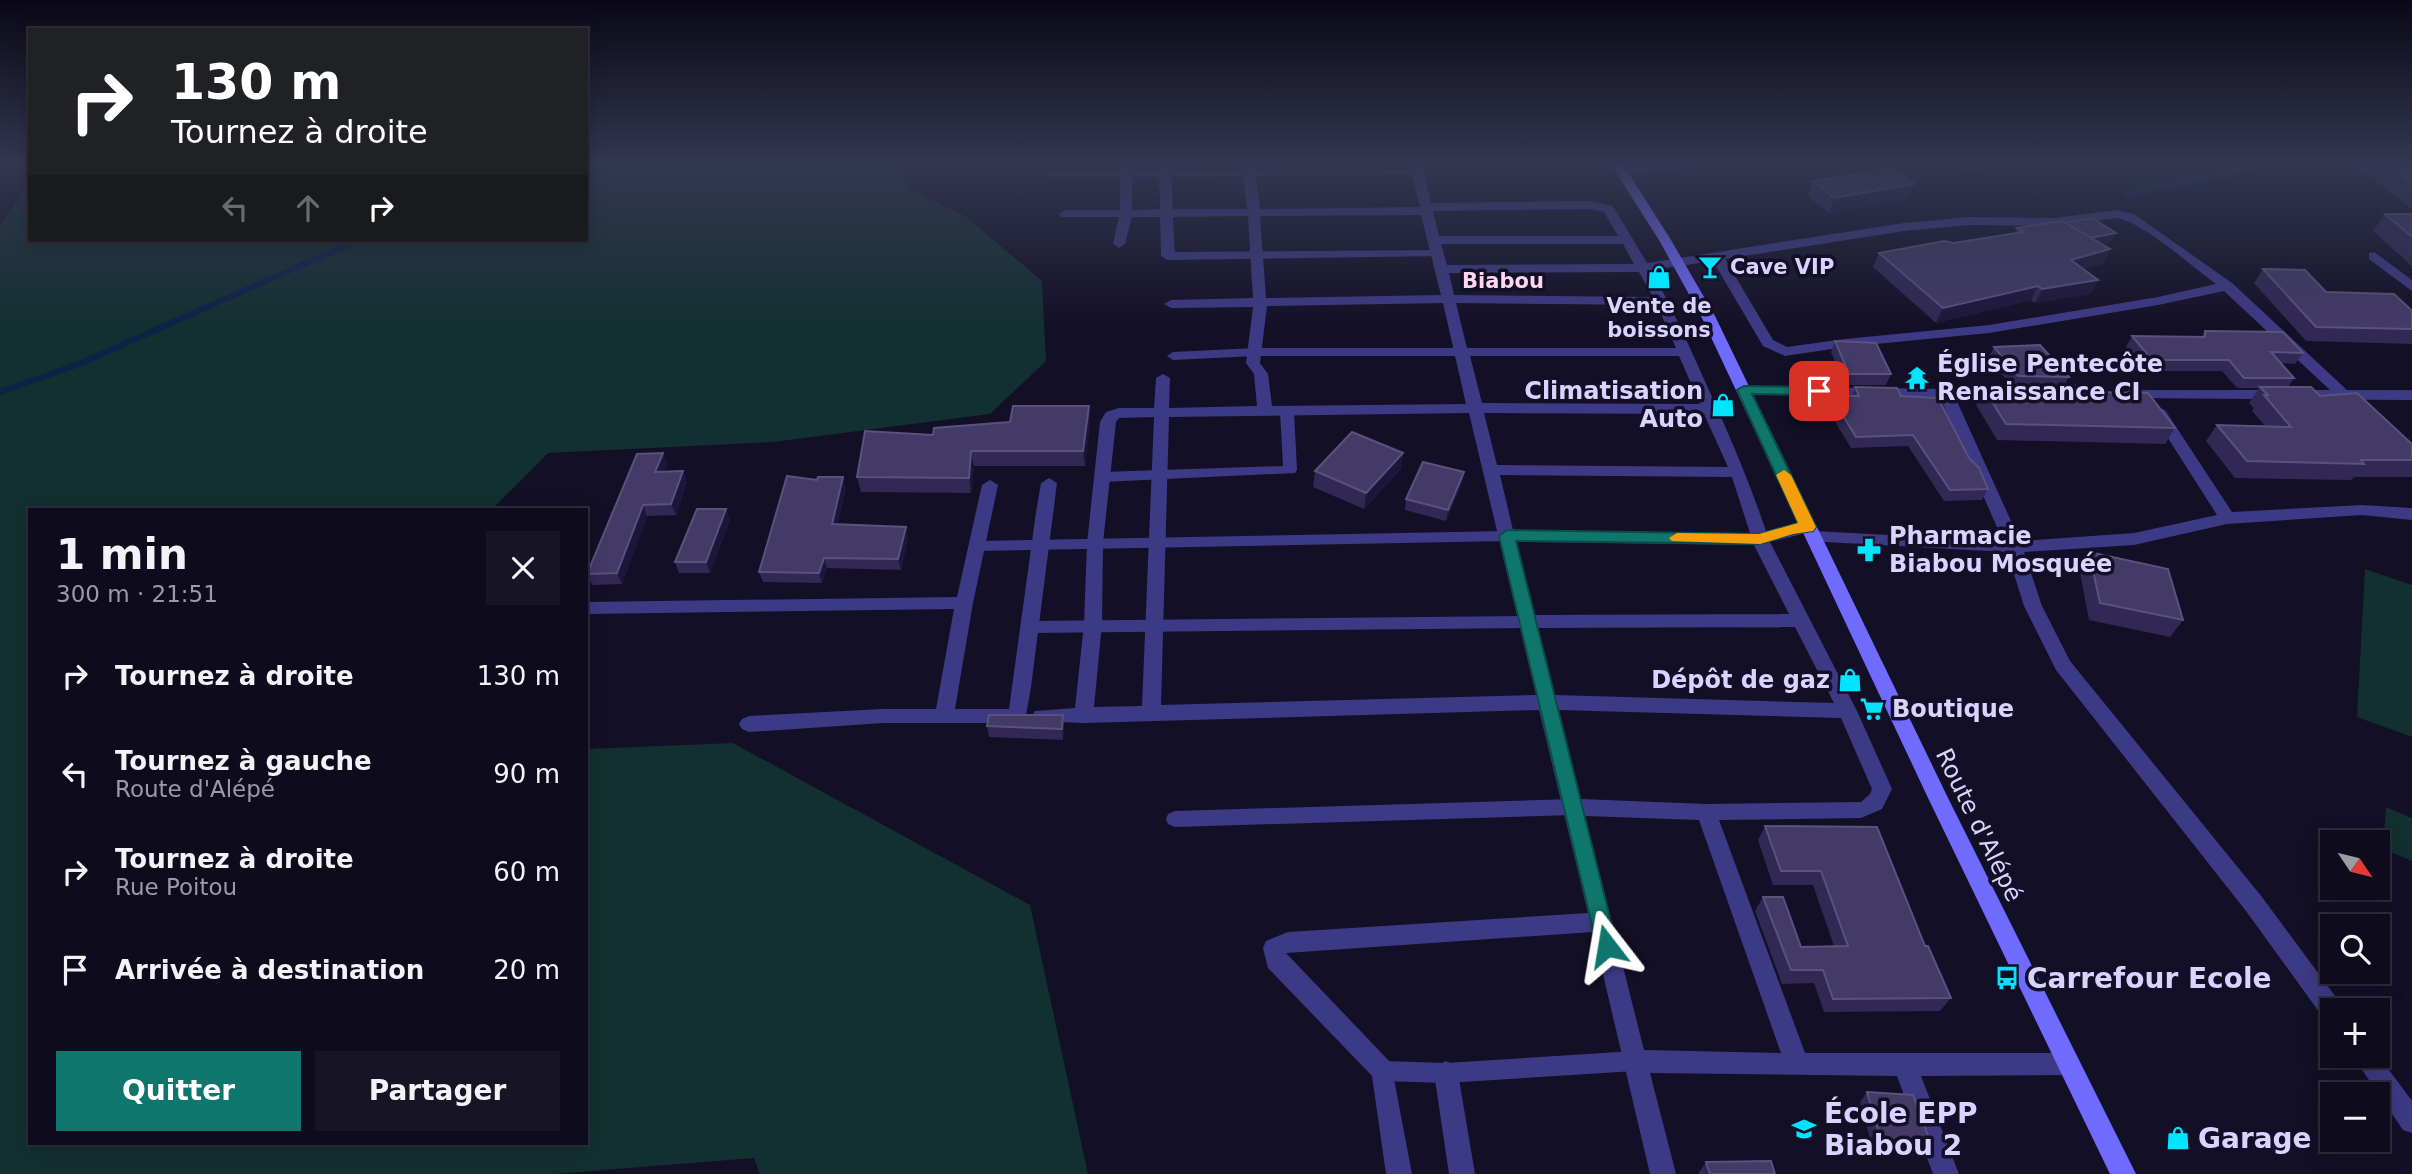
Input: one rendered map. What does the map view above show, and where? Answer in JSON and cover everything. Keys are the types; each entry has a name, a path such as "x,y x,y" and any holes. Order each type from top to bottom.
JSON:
{"main road":[{"name":"Route d'Alépé","path":"1650,218 1678,262 1744,390 2067,1064 2123,1174"}],"street":[{"path":"1119,244 1125,218"},
{"path":"1168,218 1168,256 1438,254 1626,240"},
{"path":"1254,218 1260,304 1253,363 1261,374 1265,411"},
{"path":"1429,218 1663,1174"},
{"path":"1175,819 1573,807 1706,812 1870,808 1877,802 1882,789 1847,711 1760,539 1738,472 1711,409 1662,301 1614,218"},
{"path":"1438,254 1641,268 1904,227 1969,221 2053,222 2087,218"},
{"path":"2131,218 2227,286 2343,395"},
{"path":"1717,256 1768,343 1785,352 1845,343 1989,329 2158,301 2227,286"},
{"path":"2374,256 2412,287"},
{"path":"1171,304 1449,299 1662,301"},
{"path":"1172,356 1255,352 1685,352"},
{"path":"1151,712 1163,378"},
{"path":"1744,390 2026,393"},
{"path":"1945,392 2014,547 2033,606 2063,665 2254,904 2323,998"},
{"path":"2108,395 2412,395"},
{"path":"2148,396 2227,518"},
{"path":"1084,716 1093,624 1095,543 1108,422 1111,415 1475,408 1711,409"},
{"path":"1102,477 1290,471 1287,412"},
{"path":"1490,470 1738,472"},
{"path":"1018,716 1037,545 1049,484"},
{"path":"944,717 964,603 990,485"},
{"path":"978,546 1507,536 1760,539 1792,529 2014,547 2134,539 2227,518 2362,510 2412,514"},
{"path":"588,608 964,603"},
{"path":"1030,626 1802,620"},
{"path":"749,724 883,716 1084,716 1547,702 1847,711"},
{"path":"1706,812 1797,1065"},
{"path":"1399,1174 1383,1071 1276,961 1275,948 1288,942 1601,922"},
{"path":"1383,1071 1446,1073 1635,1061 1797,1065 2067,1064"},
{"path":"1904,1063 1946,1174"},
{"path":"2373,1068 2412,1121"},
{"path":"1446,1073 1462,1174"}],"green space":[{"path":"5,218 28,218 28,242 588,242 588,218 967,218 1042,281 1046,361 990,414 773,442 548,453 493,508 28,508 28,1145 588,1145 588,749 733,743 1030,905 1088,1174 760,1174 754,1158 554,1174 0,1174 0,225"},
{"path":"2365,569 2412,585 2412,737 2357,717"},
{"path":"2386,807 2412,818 2412,861 2390,852 2390,830 2384,830"}],"building":[{"path":"2092,218 2116,233 2090,238 2065,223"},
{"path":"2389,218 2412,218 2412,237"},
{"path":"2062,221 2110,249 2071,260 2098,280 2042,289 2038,286 1943,308 1879,253 1944,241 1954,243 2023,232 2017,228"},
{"path":"2263,269 2305,270 2326,292 2394,294 2412,311 2412,329 2316,327"},
{"path":"2205,331 2283,332 2303,353 2271,352 2294,378 2244,378 2229,360 2152,360 2132,336 2205,337"},
{"path":"1835,341 1876,343 1891,374 1849,374"},
{"path":"2040,345 2069,377 2018,376 1994,347"},
{"path":"2034,385 2085,386 2091,392 2148,393 2175,428 2006,424 1984,389 2038,390"},
{"path":"1855,387 1897,388 1901,396 1938,398 1969,458 1979,468 1988,489 1950,490 1913,435 1856,437 1831,396 1859,396"},
{"path":"2260,387 2311,387 2320,396 2357,393 2412,444 2412,460 2361,460 2364,464 2247,461 2217,425 2291,427"},
{"path":"1013,406 1089,406 1083,451 971,451 969,478 857,477 865,431 933,435 934,428 1010,422"},
{"path":"1352,432 1403,453 1366,493 1315,471"},
{"path":"663,453 655,472 683,471 671,504 643,505 617,573 588,574 588,572 637,454"},
{"path":"1423,462 1464,472 1448,510 1406,499"},
{"path":"787,476 817,480 818,477 843,477 832,524 906,527 898,559 824,558 819,573 759,572"},
{"path":"697,509 726,509 706,562 675,562"},
{"path":"2089,552 2168,569 2183,620 2100,603"},
{"path":"989,715 1063,715 1062,729 987,726"},
{"path":"1765,826 1877,827 1925,946 1928,946 1951,998 1833,999 1823,970 1791,970 1763,897 1783,897 1801,947 1848,946 1821,871 1781,871"},
{"path":"1867,1092 1913,1095 1932,1147 1882,1144"},
{"path":"1771,1161 1775,1174 1710,1174 1706,1162"}],"waterway":[{"path":"0,392 79,364 354,242"}],"slow traffic":[{"path":"1677,538 1760,539 1777,532 1808,527 1784,475"}],"place":[{"name":"Cave VIP","path":"1710,267"},
{"name":"Vente de boissons","path":"1659,277"},
{"name":"Église Pentecôte Renaissance CI","path":"1917,378"},
{"name":"Climatisation Auto","path":"1723,405"},
{"name":"Pharmacie Biabou Mosquée","path":"1869,550"},
{"name":"Dépôt de gaz","path":"1850,680"},
{"name":"Boutique","path":"1872,709"},
{"name":"Carrefour Ecole","path":"2007,978"},
{"name":"École EPP Biabou 2","path":"1804,1129"},
{"name":"Garage","path":"2178,1138"}],"district":[{"name":"Biabou","path":"1503,281"}],"route":[{"path":"1607,946 1507,536 1760,539 1777,532 1808,527 1744,390 1819,391"}]}
